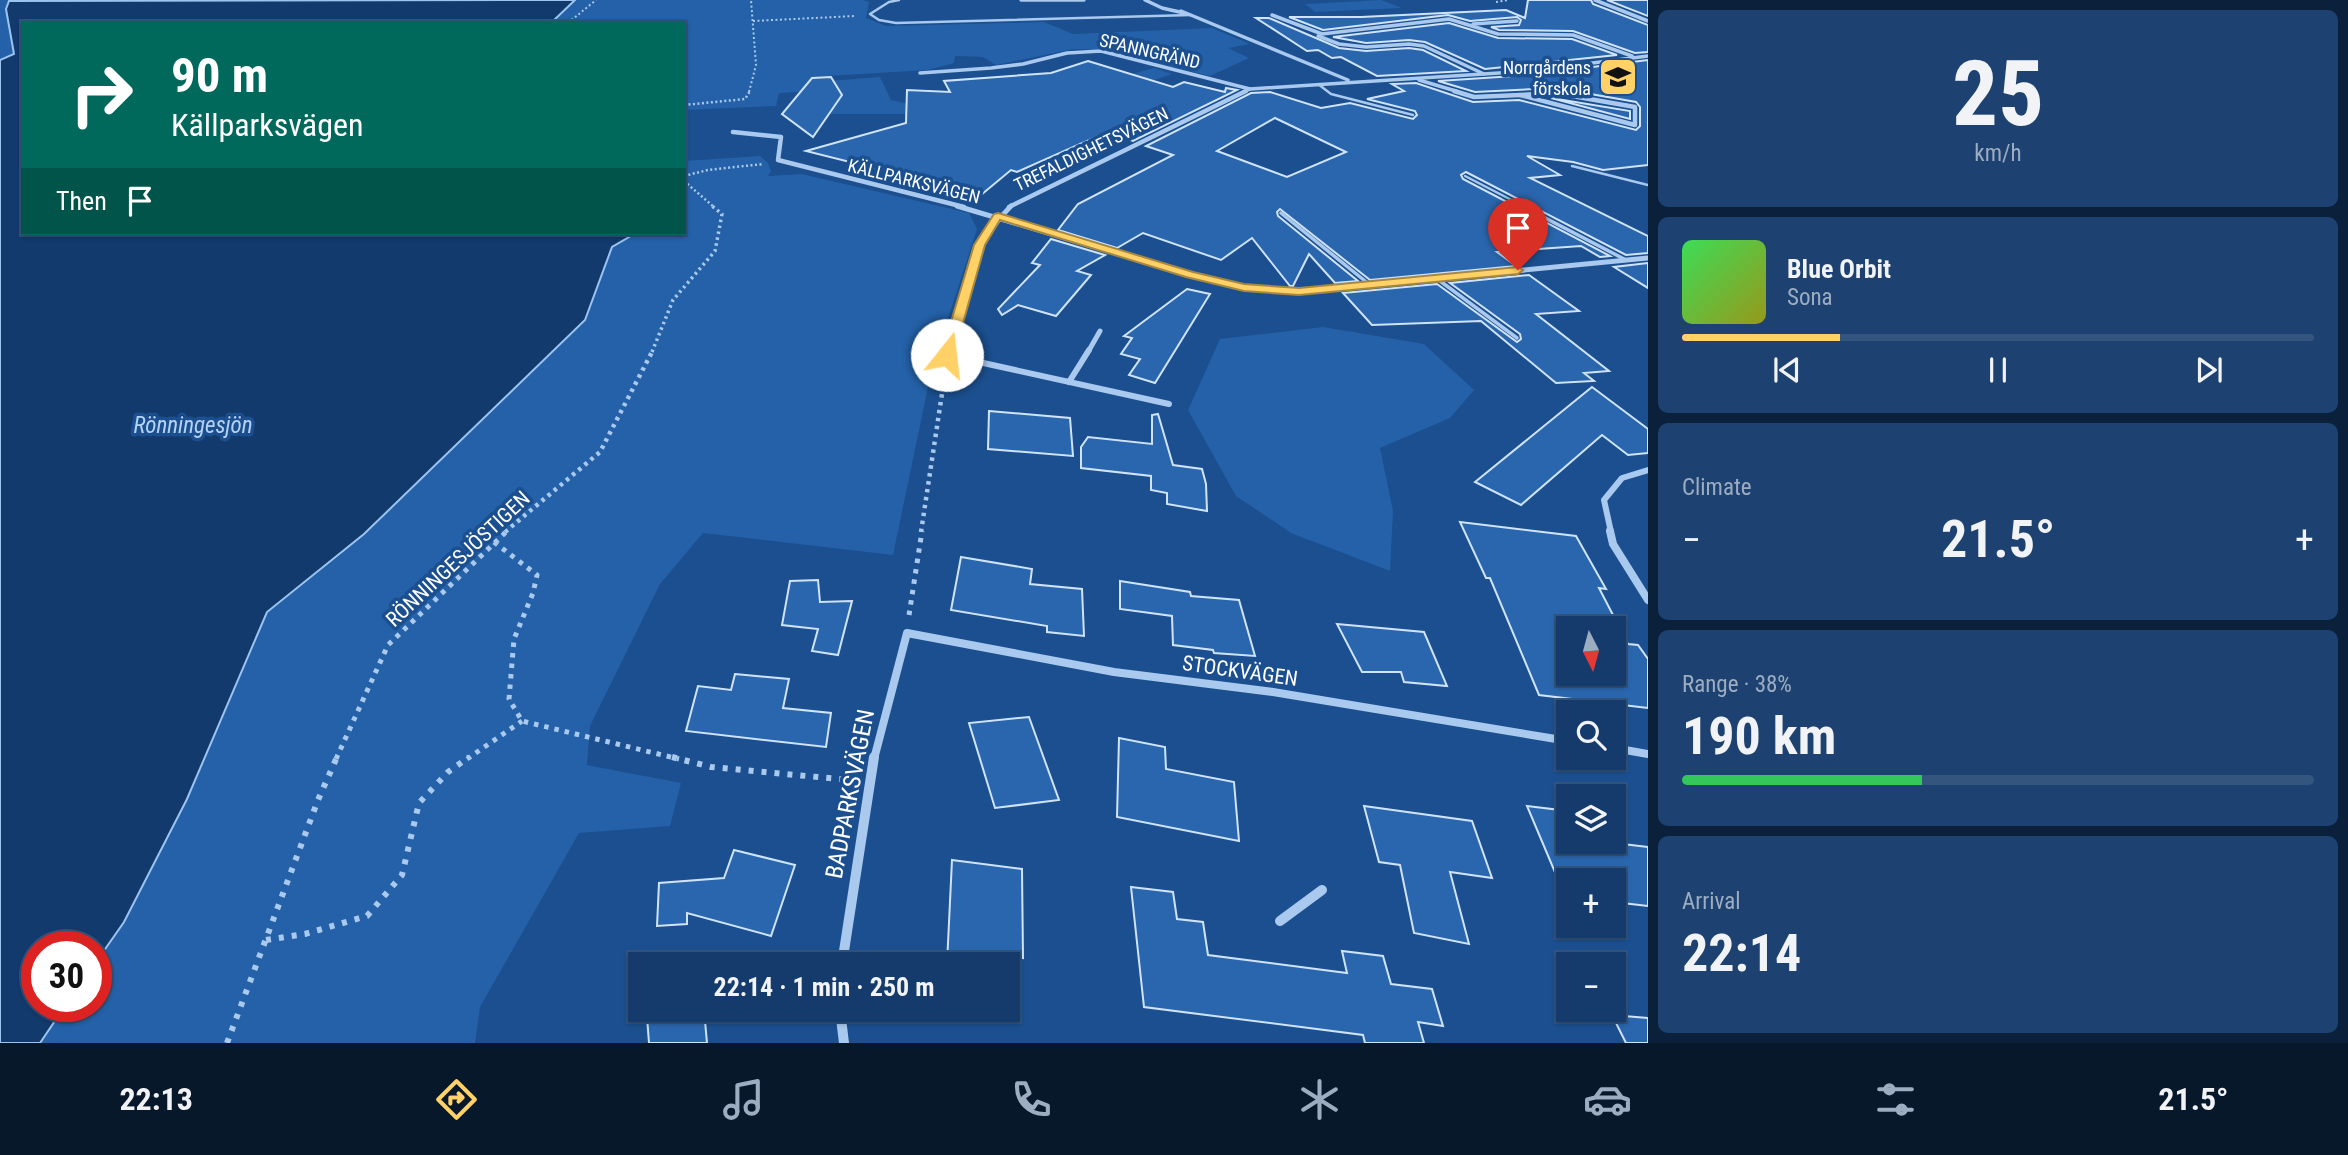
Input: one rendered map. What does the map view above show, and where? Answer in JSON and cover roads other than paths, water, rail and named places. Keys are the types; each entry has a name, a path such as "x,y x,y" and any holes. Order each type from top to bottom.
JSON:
{"street":[{"path":"1021,0 1084,0"},
{"path":"1144,0 1162,8 1190,14"},
{"path":"1595,0 1648,21"},
{"path":"1181,10 1352,82"},
{"path":"1272,15 1339,44 1366,47 1409,44 1424,46 1485,74"},
{"path":"1315,34 1449,19 1498,34 1573,35 1636,58"},
{"path":"1465,24 1517,21"},
{"name":"SPANNGRÄND","path":"920,73 1002,67 1067,53 1101,51 1250,89"},
{"name":"TREFALDIGHETSVÄGEN","path":"1069,382 947,355 979,245 998,216 1014,203 1250,89 1485,74 1648,56"},
{"name":"TREFALDIGHETSVÄGEN","path":"1411,78 1474,97 1555,93 1635,107 1635,125 1520,95"},
{"name":"KÄLLPARKSVÄGEN","path":"733,132 781,137 778,160 998,216 1190,275 1244,288 1299,292 1648,258"},
{"path":"1100,331 1069,382 1169,404"},
{"path":"1648,470 1622,478 1604,500 1612,544 1648,600"},
{"name":"STOCKVÄGEN","path":"907,633 1114,672 1273,692 1556,739"},
{"name":"BADPARKSVÄGEN","path":"844,952 877,741 907,633"},
{"path":"1626,750 1648,754"},
{"path":"1280,921 1322,890"},
{"path":"841,1022 844,1043"}],"lane":[{"path":"899,0 889,2 870,14 880,20 896,23 1190,14"},
{"name":"TREFALDIGHETSVÄGEN","path":"1318,84 1331,94 1399,115 1413,115"},
{"path":"1572,166 1648,185"},
{"path":"1465,176 1626,260"},
{"path":"1281,213 1370,285"},
{"path":"1436,278 1517,338"}],"water":[{"name":"Rönningesjön","path":"575,0 553,21 21,21 21,235 633,235 612,247 585,320 364,534 267,612 187,799 124,922 112,939 112,931 21,931 21,1022 54,1022 40,1043 0,1043 0,60 14,54 6,9 9,1"}],"place":[{"name":"Norrgårdens förskola","path":"1618,77"}]}
